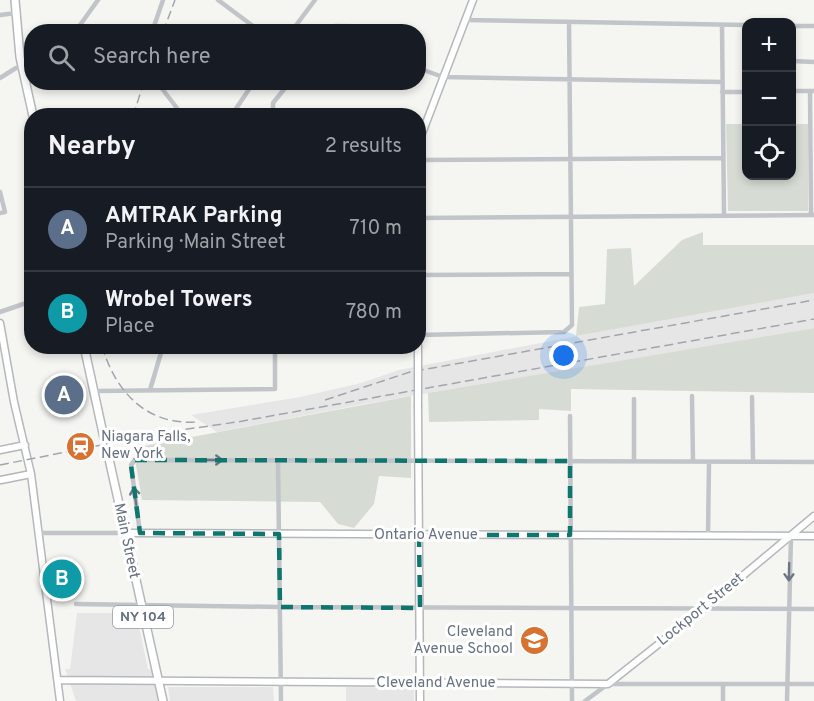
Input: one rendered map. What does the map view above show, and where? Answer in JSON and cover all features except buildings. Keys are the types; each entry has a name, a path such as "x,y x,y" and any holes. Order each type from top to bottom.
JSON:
{"main road":[{"path":"15,0 24,75"},
{"path":"27,90 31,108"},
{"path":"86,354 104,438"},
{"name":"Main Street","path":"107,450 163,701"}],"street":[{"path":"81,24 98,0"},
{"path":"155,24 164,0"},
{"path":"218,0 250,24"},
{"path":"297,24 315,0"},
{"path":"426,123 473,0"},
{"path":"0,15 16,13"},
{"path":"465,20 742,25"},
{"path":"426,335 564,332 572,326 569,22"},
{"path":"722,25 724,215"},
{"path":"796,26 814,26"},
{"path":"796,61 814,62"},
{"path":"0,78 22,66"},
{"path":"426,71 443,77 722,82"},
{"path":"163,90 177,108"},
{"path":"236,108 249,90"},
{"path":"273,108 273,103 284,90"},
{"path":"426,218 812,214 812,91 796,91"},
{"path":"722,92 742,92"},
{"path":"426,160 723,158"},
{"path":"0,192 4,212 0,213"},
{"path":"426,275 570,274"},
{"path":"0,312 24,304"},
{"path":"0,323 12,394 31,474 60,701"},
{"path":"150,390 161,354"},
{"path":"94,391 275,388 275,354"},
{"path":"418,354 420,701"},
{"path":"692,396 693,461"},
{"path":"752,397 753,461"},
{"path":"634,399 634,461"},
{"path":"570,416 572,701"},
{"path":"0,450 25,445"},
{"path":"140,533 131,465 135,460 814,462"},
{"path":"278,460 280,701"},
{"path":"708,536 709,462"},
{"path":"1,480 31,474"},
{"name":"Lockport Street","path":"585,701 703,609 814,516"},
{"name":"Ontario Avenue","path":"38,533 814,536"},
{"path":"787,701 791,536"},
{"path":"76,604 280,608 814,609"},
{"name":"Cleveland Avenue","path":"58,680 814,684"},
{"path":"723,684 723,701"}],"highlighted area":[{"path":"135,460 570,461 570,535 419,535 420,608 280,607 279,534 140,533 131,465"}],"shaded area":[{"path":"726,124 742,124 742,180 796,180 796,124 808,124 808,211 728,211"},
{"path":"703,232 703,245 814,245 814,293 576,336 579,307 605,304 607,249 631,248 634,286 682,240"},
{"path":"814,293 814,328 364,404 217,432 191,415 300,397 361,383 399,370"},
{"path":"814,328 814,393 571,389 571,411 539,409 539,420 429,422 428,393"},
{"path":"411,396 411,478 379,476 374,504 354,528 338,524 320,502 142,500 133,448"},
{"path":"77,613 136,613 148,669 154,670 161,701 76,701 65,669 70,669"},
{"path":"168,687 273,687 274,701 170,701"},
{"path":"346,687 414,688 414,701 346,701"}],"railway":[{"path":"166,24 175,0"},
{"path":"136,108 141,90"},
{"path":"325,400 410,372 814,300"},
{"path":"0,465 167,432 237,422 814,319"},
{"path":"105,354 115,377 135,402 162,418 195,422"}],"place":[{"name":"AMTRAK Parking","path":"64,395"},
{"name":"Niagara Falls, New York","path":"80,446"},
{"name":"Wrobel Towers","path":"62,579"},
{"name":"Cleveland Avenue School","path":"534,641"}]}
